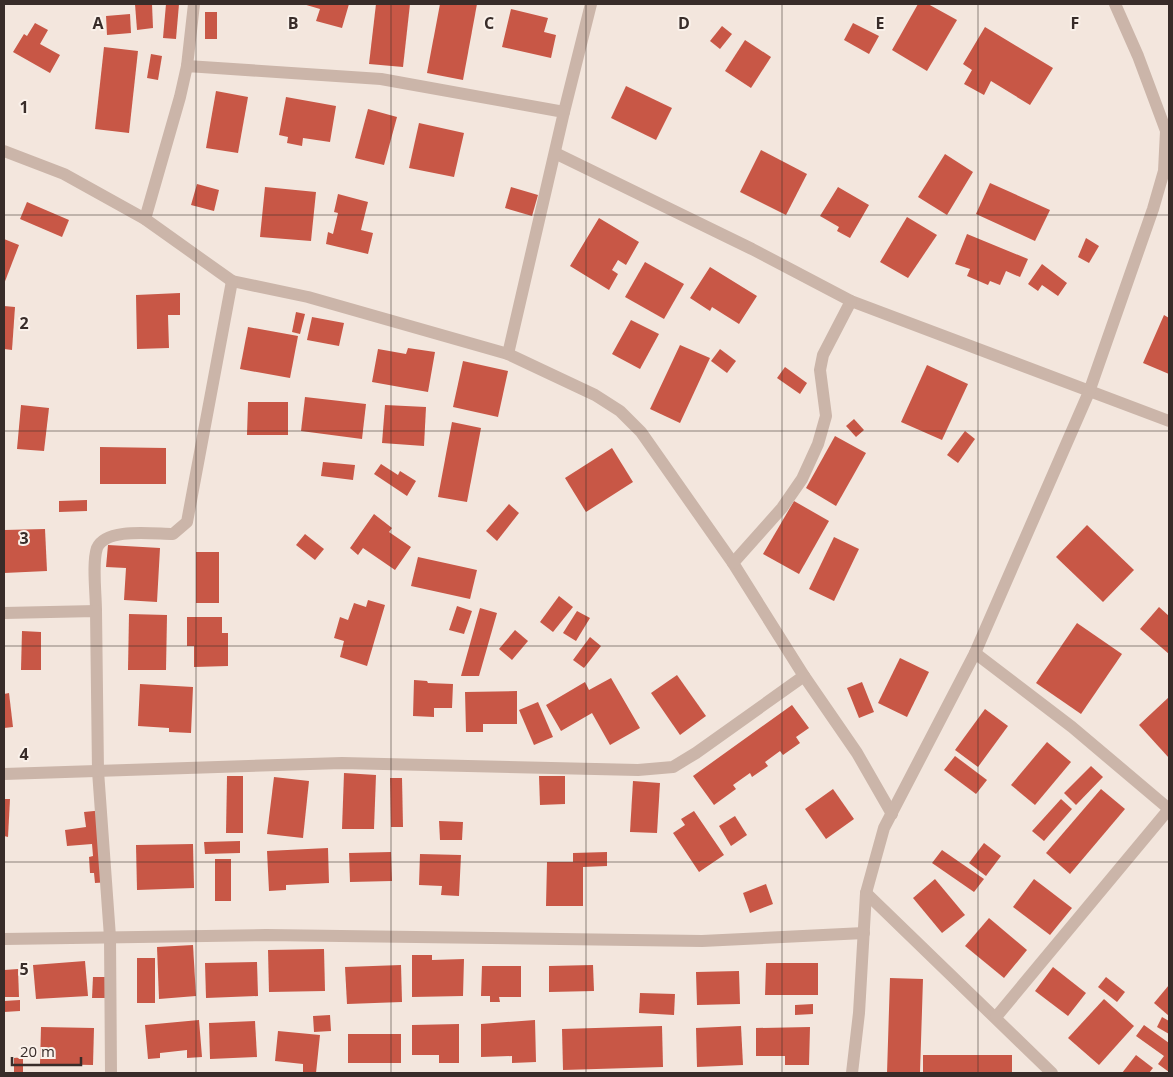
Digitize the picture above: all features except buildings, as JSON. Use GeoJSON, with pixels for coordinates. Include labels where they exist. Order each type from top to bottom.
{"type":"FeatureCollection","features":[{"type":"Feature","properties":{"kind":"street"},"geometry":{"type":"LineString","coordinates":[[145,219],[187,66],[194,4]]}},
{"type":"Feature","properties":{"kind":"street"},"geometry":{"type":"LineString","coordinates":[[508,354],[591,4]]}},
{"type":"Feature","properties":{"kind":"street"},"geometry":{"type":"LineString","coordinates":[[852,1073],[866,893],[884,828],[975,653],[1089,392],[1164,171],[1166,131],[1138,56],[1115,4]]}},
{"type":"Feature","properties":{"kind":"street"},"geometry":{"type":"LineString","coordinates":[[187,66],[381,79],[564,112]]}},
{"type":"Feature","properties":{"kind":"street"},"geometry":{"type":"LineString","coordinates":[[4,151],[64,174],[145,219],[232,282],[308,298],[508,354],[595,395],[631,420],[733,563],[804,676],[857,752],[892,814]]}},
{"type":"Feature","properties":{"kind":"street"},"geometry":{"type":"LineString","coordinates":[[555,153],[752,249],[851,301],[1169,421]]}},
{"type":"Feature","properties":{"kind":"street"},"geometry":{"type":"LineString","coordinates":[[111,1073],[110,937],[98,771],[96,554],[101,542],[108,536],[130,533],[173,534],[187,522],[232,282]]}},
{"type":"Feature","properties":{"kind":"street"},"geometry":{"type":"LineString","coordinates":[[733,563],[782,508],[806,470],[818,444],[826,416],[820,370],[822,355],[851,301]]}},
{"type":"Feature","properties":{"kind":"street"},"geometry":{"type":"LineString","coordinates":[[4,613],[96,611]]}},
{"type":"Feature","properties":{"kind":"street"},"geometry":{"type":"LineString","coordinates":[[975,653],[1072,727],[1169,809],[996,1017]]}},
{"type":"Feature","properties":{"kind":"street"},"geometry":{"type":"LineString","coordinates":[[4,774],[342,763],[638,770],[673,767],[696,753],[804,676]]}},
{"type":"Feature","properties":{"kind":"street"},"geometry":{"type":"LineString","coordinates":[[866,893],[1052,1073]]}},
{"type":"Feature","properties":{"kind":"street"},"geometry":{"type":"LineString","coordinates":[[4,940],[266,935],[702,941],[864,933]]}}]}
